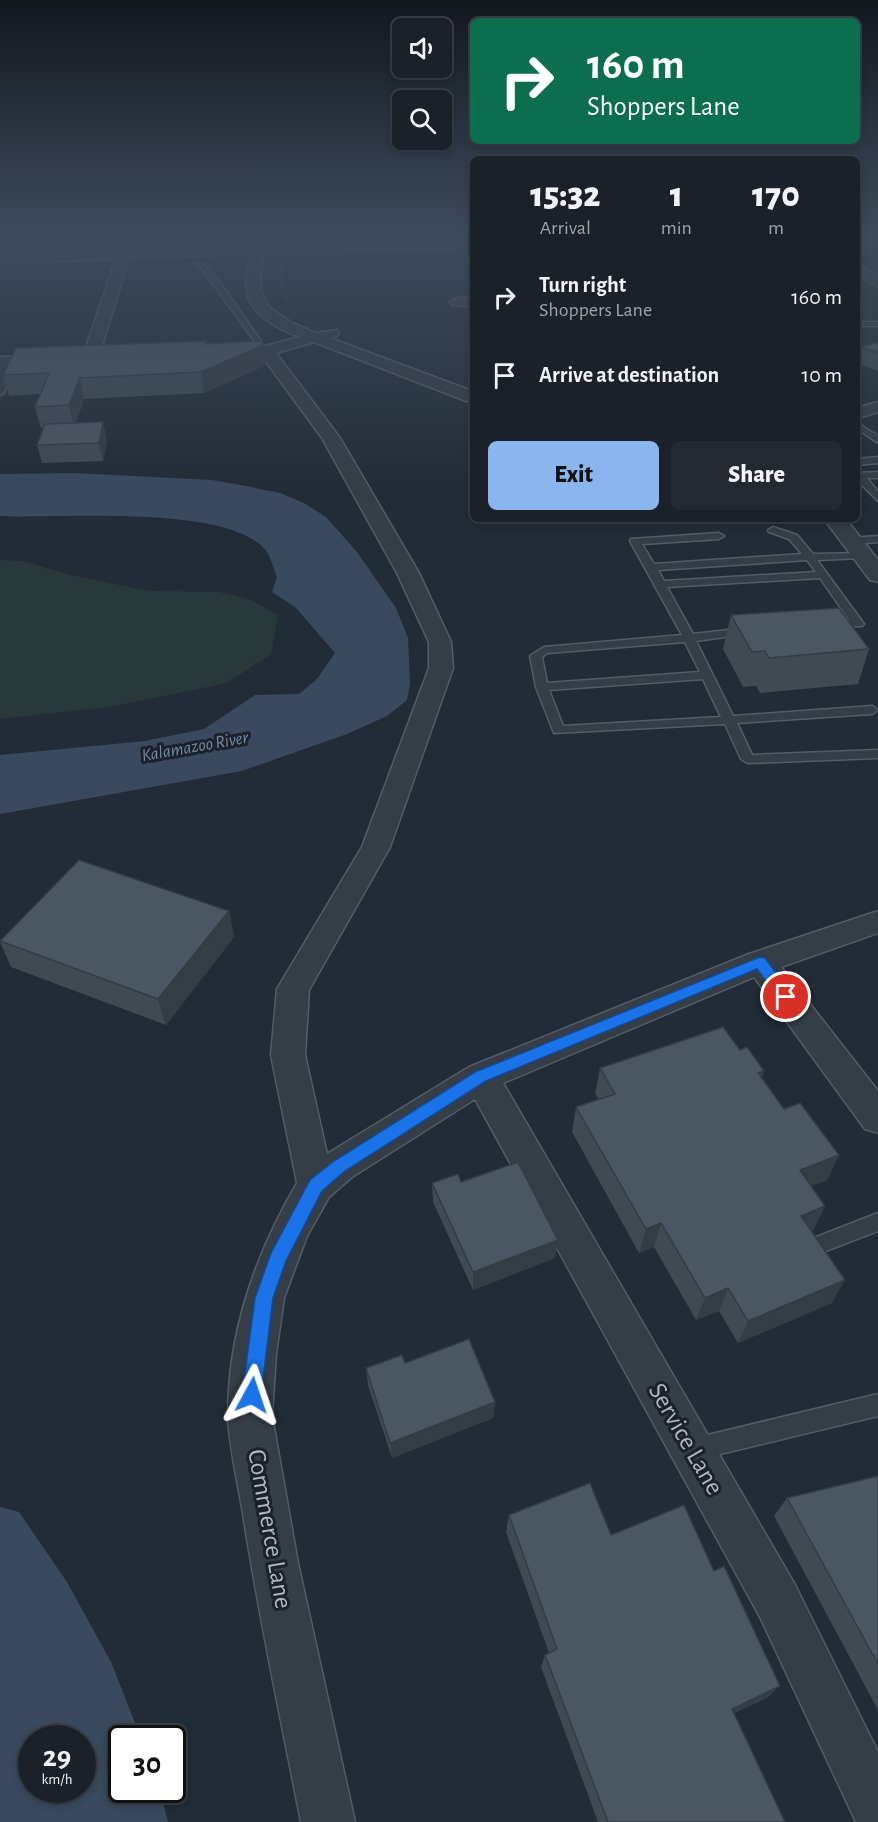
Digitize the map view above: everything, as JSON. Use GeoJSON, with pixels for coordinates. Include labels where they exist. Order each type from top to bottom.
{"type":"FeatureCollection","features":[{"type":"Feature","properties":{"kind":"street"},"geometry":{"type":"LineString","coordinates":[[2,362],[85,359],[98,322]]}},
{"type":"Feature","properties":{"kind":"street"},"geometry":{"type":"LineString","coordinates":[[280,322],[315,338],[470,396]]}},
{"type":"Feature","properties":{"kind":"street"},"geometry":{"type":"LineString","coordinates":[[303,322],[470,385]]}},
{"type":"Feature","properties":{"kind":"street"},"geometry":{"type":"LineString","coordinates":[[230,353],[266,351],[332,333]]}},
{"type":"Feature","properties":{"kind":"street"},"geometry":{"type":"LineString","coordinates":[[266,351],[306,402],[348,467],[408,573],[440,642],[441,668],[376,847],[294,989],[288,1055],[316,1185]]}},
{"type":"Feature","properties":{"kind":"street"},"geometry":{"type":"LineString","coordinates":[[838,522],[864,545],[878,575]]}},
{"type":"Feature","properties":{"kind":"street","name":"Commerce Lane"},"geometry":{"type":"LineString","coordinates":[[328,1822],[274,1563],[250,1416],[255,1354],[264,1298],[291,1229],[316,1185],[339,1166],[481,1077],[760,962],[878,922]]}},
{"type":"Feature","properties":{"kind":"street"},"geometry":{"type":"LineString","coordinates":[[760,962],[878,1118]]}},
{"type":"Feature","properties":{"kind":"street","name":"Service Lane"},"geometry":{"type":"LineString","coordinates":[[481,1077],[777,1600],[878,1809]]}},
{"type":"Feature","properties":{"kind":"lane"},"geometry":{"type":"LineString","coordinates":[[245,322],[266,351]]}},
{"type":"Feature","properties":{"kind":"lane"},"geometry":{"type":"LineString","coordinates":[[860,324],[878,324]]}},
{"type":"Feature","properties":{"kind":"lane"},"geometry":{"type":"LineString","coordinates":[[0,393],[4,381],[2,362]]}},
{"type":"Feature","properties":{"kind":"lane"},"geometry":{"type":"LineString","coordinates":[[860,427],[878,440]]}},
{"type":"Feature","properties":{"kind":"lane"},"geometry":{"type":"LineString","coordinates":[[860,462],[878,460]]}},
{"type":"Feature","properties":{"kind":"lane"},"geometry":{"type":"LineString","coordinates":[[860,476],[878,475]]}},
{"type":"Feature","properties":{"kind":"lane"},"geometry":{"type":"LineString","coordinates":[[860,478],[878,498]]}},
{"type":"Feature","properties":{"kind":"lane"},"geometry":{"type":"LineString","coordinates":[[773,530],[793,537],[858,624],[824,626]]}},
{"type":"Feature","properties":{"kind":"lane"},"geometry":{"type":"LineString","coordinates":[[719,536],[635,541],[689,638],[748,759],[878,754]]}},
{"type":"Feature","properties":{"kind":"lane"},"geometry":{"type":"LineString","coordinates":[[651,567],[810,557],[864,545]]}},
{"type":"Feature","properties":{"kind":"lane"},"geometry":{"type":"LineString","coordinates":[[660,584],[823,575]]}},
{"type":"Feature","properties":{"kind":"lane"},"geometry":{"type":"LineString","coordinates":[[758,630],[544,650],[536,656],[542,687],[558,730],[872,710]]}},
{"type":"Feature","properties":{"kind":"lane"},"geometry":{"type":"LineString","coordinates":[[542,687],[706,675]]}},
{"type":"Feature","properties":{"kind":"lane"},"geometry":{"type":"LineString","coordinates":[[813,1247],[878,1222]]}},
{"type":"Feature","properties":{"kind":"lane"},"geometry":{"type":"LineString","coordinates":[[692,1450],[878,1405]]}},
{"type":"Feature","properties":{"kind":"green space"},"geometry":{"type":"Polygon","coordinates":[[[0,560],[23,561],[71,575],[148,591],[219,592],[249,599],[278,615],[271,654],[227,683],[110,707],[0,719],[0,560]]]}},
{"type":"Feature","properties":{"kind":"water","name":"Kalamazoo River"},"geometry":{"type":"Polygon","coordinates":[[[74,473],[212,480],[280,493],[304,503],[326,517],[357,552],[396,608],[408,638],[410,684],[407,700],[387,716],[347,734],[242,771],[0,814],[0,755],[145,741],[204,729],[255,695],[299,694],[317,679],[335,653],[296,608],[272,592],[277,577],[270,558],[267,552],[248,537],[219,526],[182,520],[100,516],[0,516],[0,474],[74,473]]]}},
{"type":"Feature","properties":{"kind":"water"},"geometry":{"type":"Polygon","coordinates":[[[0,1507],[19,1512],[67,1582],[111,1662],[136,1725],[108,1725],[108,1803],[163,1803],[168,1822],[0,1822],[0,1507]]]}},
{"type":"Feature","properties":{"kind":"building"},"geometry":{"type":"Polygon","coordinates":[[[206,341],[205,344],[261,341],[264,345],[201,372],[80,378],[69,405],[35,407],[49,373],[3,375],[16,348],[206,341]]]}},
{"type":"Feature","properties":{"kind":"building"},"geometry":{"type":"Polygon","coordinates":[[[878,342],[878,353],[861,347],[878,342]]]}},
{"type":"Feature","properties":{"kind":"building"},"geometry":{"type":"Polygon","coordinates":[[[103,422],[99,443],[37,445],[45,424],[103,422]]]}},
{"type":"Feature","properties":{"kind":"building"},"geometry":{"type":"Polygon","coordinates":[[[839,608],[869,649],[769,658],[765,651],[752,652],[731,615],[839,608]]]}},
{"type":"Feature","properties":{"kind":"building"},"geometry":{"type":"Polygon","coordinates":[[[79,860],[229,911],[158,999],[0,941],[79,860]]]}},
{"type":"Feature","properties":{"kind":"building"},"geometry":{"type":"Polygon","coordinates":[[[723,1027],[740,1050],[747,1047],[764,1071],[758,1073],[784,1109],[800,1103],[839,1155],[800,1170],[825,1206],[801,1216],[845,1280],[748,1321],[728,1288],[705,1298],[661,1223],[646,1229],[576,1107],[615,1094],[600,1068],[723,1027]]]}},
{"type":"Feature","properties":{"kind":"building"},"geometry":{"type":"Polygon","coordinates":[[[518,1162],[558,1240],[473,1272],[432,1183],[458,1174],[461,1182],[518,1162]]]}},
{"type":"Feature","properties":{"kind":"building"},"geometry":{"type":"Polygon","coordinates":[[[469,1339],[495,1402],[390,1443],[366,1368],[402,1355],[405,1363],[469,1339]]]}},
{"type":"Feature","properties":{"kind":"building"},"geometry":{"type":"Polygon","coordinates":[[[878,1476],[878,1664],[787,1498],[878,1476]]]}},
{"type":"Feature","properties":{"kind":"building"},"geometry":{"type":"Polygon","coordinates":[[[590,1483],[611,1535],[684,1505],[714,1571],[724,1566],[780,1686],[732,1709],[785,1822],[608,1822],[545,1655],[557,1649],[509,1515],[590,1483]]]}},
{"type":"Feature","properties":{"kind":"route"},"geometry":{"type":"LineString","coordinates":[[252,1395],[255,1354],[264,1298],[278,1259],[291,1229],[316,1185],[339,1166],[481,1077],[760,962],[786,997]]}}]}
